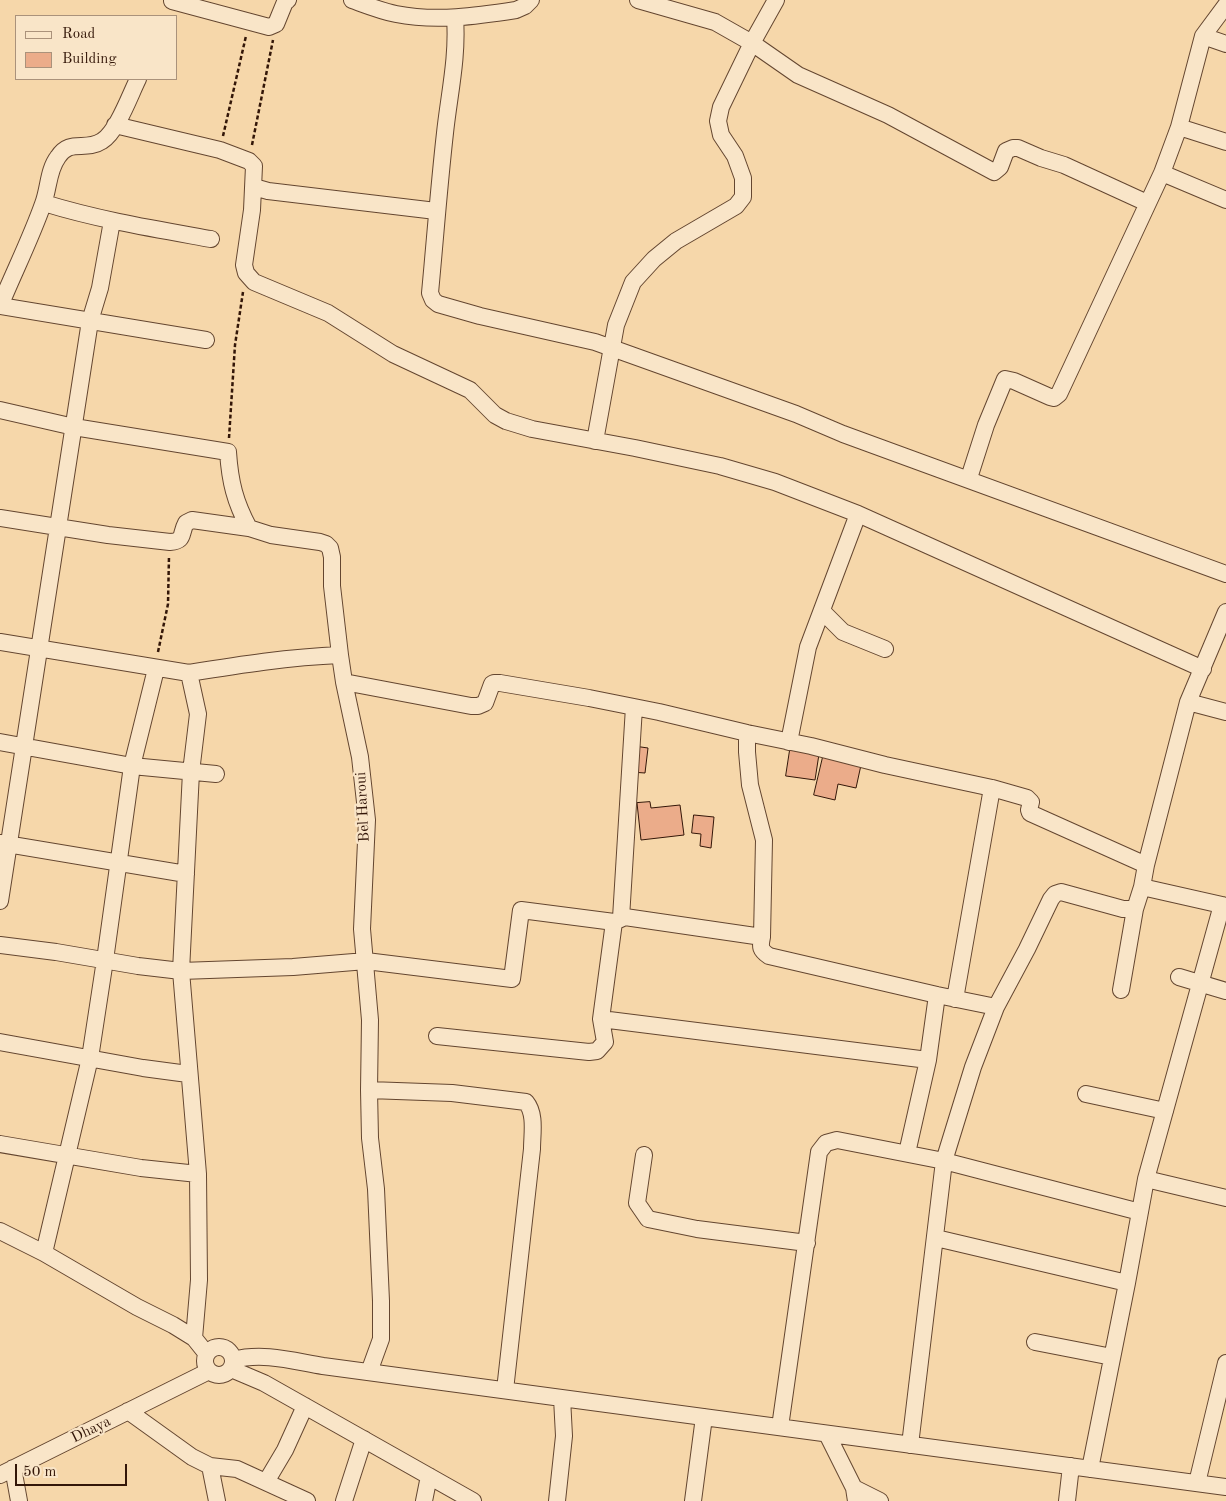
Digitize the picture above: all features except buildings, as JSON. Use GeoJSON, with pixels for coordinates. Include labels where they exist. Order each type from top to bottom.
{"type":"FeatureCollection","features":[{"type":"Feature","properties":{"kind":"street"},"geometry":{"type":"LineString","coordinates":[[171,6],[269,27],[276,24],[288,0]]}},
{"type":"Feature","properties":{"kind":"street"},"geometry":{"type":"LineString","coordinates":[[352,0],[395,14],[416,17],[455,18],[516,10],[526,6],[531,0]]}},
{"type":"Feature","properties":{"kind":"street"},"geometry":{"type":"LineString","coordinates":[[638,0],[715,22],[752,43],[798,75],[888,115],[994,172],[1000,167],[1006,151],[1018,148],[1148,203]]}},
{"type":"Feature","properties":{"kind":"street"},"geometry":{"type":"LineString","coordinates":[[595,441],[616,325],[633,282],[654,259],[676,240],[736,206],[743,197],[743,178],[735,156],[721,136],[718,121],[722,107],[752,43],[776,0]]}},
{"type":"Feature","properties":{"kind":"street"},"geometry":{"type":"LineString","coordinates":[[969,478],[986,425],[1004,379],[1014,381],[1050,397],[1054,398],[1059,394],[1162,173],[1179,127],[1203,36],[1226,5]]}},
{"type":"Feature","properties":{"kind":"street"},"geometry":{"type":"LineString","coordinates":[[455,18],[457,36],[436,211],[430,293],[433,300],[438,304],[480,316],[595,342],[796,414],[843,434],[969,478],[1226,574]]}},
{"type":"Feature","properties":{"kind":"street"},"geometry":{"type":"LineString","coordinates":[[1203,36],[1226,44]]}},
{"type":"Feature","properties":{"kind":"street"},"geometry":{"type":"LineString","coordinates":[[138,80],[111,133],[102,141],[91,146],[74,145],[64,149],[52,164],[44,203],[0,306],[206,340]]}},
{"type":"Feature","properties":{"kind":"street"},"geometry":{"type":"LineString","coordinates":[[115,125],[220,150],[249,161],[254,166],[254,187],[244,265],[246,273],[254,282],[328,313],[393,354],[470,390],[495,415],[506,421],[532,430],[720,466],[775,482],[858,514],[1203,669]]}},
{"type":"Feature","properties":{"kind":"street"},"geometry":{"type":"LineString","coordinates":[[1179,127],[1226,142]]}},
{"type":"Feature","properties":{"kind":"street"},"geometry":{"type":"LineString","coordinates":[[1162,173],[1226,200]]}},
{"type":"Feature","properties":{"kind":"street"},"geometry":{"type":"LineString","coordinates":[[254,187],[268,191],[436,211]]}},
{"type":"Feature","properties":{"kind":"street"},"geometry":{"type":"LineString","coordinates":[[44,203],[112,221],[211,239]]}},
{"type":"Feature","properties":{"kind":"street"},"geometry":{"type":"LineString","coordinates":[[0,900],[4,843],[24,746],[90,321],[100,288],[112,221]]}},
{"type":"Feature","properties":{"kind":"street"},"geometry":{"type":"LineString","coordinates":[[0,410],[74,427],[228,452],[233,491],[249,528]]}},
{"type":"Feature","properties":{"kind":"street"},"geometry":{"type":"LineString","coordinates":[[788,742],[808,647],[858,514]]}},
{"type":"Feature","properties":{"kind":"street"},"geometry":{"type":"LineString","coordinates":[[0,518],[58,528],[170,542],[177,542],[181,538],[182,529],[186,523],[192,520],[249,528]]}},
{"type":"Feature","properties":{"kind":"street","name":"Bel Haroui"},"geometry":{"type":"LineString","coordinates":[[249,528],[326,544],[330,548],[332,557],[332,586],[340,655],[360,757],[366,820],[362,928],[370,1020],[370,1138],[376,1190],[381,1301],[381,1339],[369,1372]]}},
{"type":"Feature","properties":{"kind":"street"},"geometry":{"type":"LineString","coordinates":[[822,611],[842,632],[885,649]]}},
{"type":"Feature","properties":{"kind":"street"},"geometry":{"type":"LineString","coordinates":[[1121,990],[1135,909],[1188,702],[1226,612]]}},
{"type":"Feature","properties":{"kind":"street"},"geometry":{"type":"LineString","coordinates":[[0,642],[189,673],[268,661],[340,655]]}},
{"type":"Feature","properties":{"kind":"street"},"geometry":{"type":"LineString","coordinates":[[44,1254],[90,1058],[132,766],[156,668]]}},
{"type":"Feature","properties":{"kind":"street"},"geometry":{"type":"LineString","coordinates":[[189,673],[198,714],[191,772],[180,971],[198,1174],[200,1280],[194,1338]]}},
{"type":"Feature","properties":{"kind":"street"},"geometry":{"type":"LineString","coordinates":[[344,682],[471,706],[485,703],[494,682],[634,707],[747,734],[811,746],[885,765],[992,788],[1030,800],[1030,813],[1146,865]]}},
{"type":"Feature","properties":{"kind":"street"},"geometry":{"type":"LineString","coordinates":[[1188,702],[1226,712]]}},
{"type":"Feature","properties":{"kind":"street"},"geometry":{"type":"LineString","coordinates":[[436,1036],[589,1052],[597,1051],[605,1042],[601,1018],[618,920],[634,707]]}},
{"type":"Feature","properties":{"kind":"street"},"geometry":{"type":"LineString","coordinates":[[747,734],[750,785],[764,840],[762,937],[760,947],[762,951],[769,956],[996,1007]]}},
{"type":"Feature","properties":{"kind":"street"},"geometry":{"type":"LineString","coordinates":[[0,742],[132,766],[216,774]]}},
{"type":"Feature","properties":{"kind":"street"},"geometry":{"type":"LineString","coordinates":[[955,999],[992,788]]}},
{"type":"Feature","properties":{"kind":"street"},"geometry":{"type":"LineString","coordinates":[[4,843],[186,874]]}},
{"type":"Feature","properties":{"kind":"street"},"geometry":{"type":"LineString","coordinates":[[1090,1469],[1146,1179],[1200,983],[1224,905],[1142,887]]}},
{"type":"Feature","properties":{"kind":"street"},"geometry":{"type":"LineString","coordinates":[[910,1445],[944,1161],[973,1067],[996,1007],[1055,894],[1061,892],[1124,909],[1135,909]]}},
{"type":"Feature","properties":{"kind":"street"},"geometry":{"type":"LineString","coordinates":[[0,945],[180,971],[293,966],[366,960],[512,979],[521,910],[618,920],[625,917],[762,937]]}},
{"type":"Feature","properties":{"kind":"street"},"geometry":{"type":"LineString","coordinates":[[1179,977],[1226,991]]}},
{"type":"Feature","properties":{"kind":"street"},"geometry":{"type":"LineString","coordinates":[[907,1154],[928,1060],[937,995]]}},
{"type":"Feature","properties":{"kind":"street"},"geometry":{"type":"LineString","coordinates":[[601,1018],[928,1060]]}},
{"type":"Feature","properties":{"kind":"street"},"geometry":{"type":"LineString","coordinates":[[0,1042],[188,1074]]}},
{"type":"Feature","properties":{"kind":"street"},"geometry":{"type":"LineString","coordinates":[[369,1090],[452,1093],[526,1102],[531,1107],[532,1149],[505,1390]]}},
{"type":"Feature","properties":{"kind":"street"},"geometry":{"type":"LineString","coordinates":[[1086,1094],[1165,1111]]}},
{"type":"Feature","properties":{"kind":"street"},"geometry":{"type":"LineString","coordinates":[[780,1427],[820,1152],[826,1143],[837,1140],[944,1161],[1140,1212]]}},
{"type":"Feature","properties":{"kind":"street"},"geometry":{"type":"LineString","coordinates":[[0,1144],[141,1168],[198,1174]]}},
{"type":"Feature","properties":{"kind":"street"},"geometry":{"type":"LineString","coordinates":[[644,1155],[637,1203],[648,1219],[696,1229],[807,1243]]}},
{"type":"Feature","properties":{"kind":"street"},"geometry":{"type":"LineString","coordinates":[[1146,1179],[1226,1198]]}},
{"type":"Feature","properties":{"kind":"street"},"geometry":{"type":"LineString","coordinates":[[0,1232],[44,1254],[194,1338],[206,1353]]}},
{"type":"Feature","properties":{"kind":"street"},"geometry":{"type":"LineString","coordinates":[[936,1238],[1127,1283]]}},
{"type":"Feature","properties":{"kind":"street"},"geometry":{"type":"LineString","coordinates":[[1034,1342],[1112,1357]]}},
{"type":"Feature","properties":{"kind":"street"},"geometry":{"type":"LineString","coordinates":[[232,1365],[230,1352],[222,1347],[213,1348],[206,1353],[204,1364],[207,1372],[219,1376],[224,1375],[232,1365],[258,1356],[1071,1466],[1210,1489],[1226,1363]]}},
{"type":"Feature","properties":{"kind":"street"},"geometry":{"type":"LineString","coordinates":[[232,1365],[473,1501]]}},
{"type":"Feature","properties":{"kind":"street","name":"Dhaya"},"geometry":{"type":"LineString","coordinates":[[6,1472],[207,1372]]}},
{"type":"Feature","properties":{"kind":"street"},"geometry":{"type":"LineString","coordinates":[[557,1501],[564,1436],[562,1398]]}},
{"type":"Feature","properties":{"kind":"street"},"geometry":{"type":"LineString","coordinates":[[266,1482],[305,1406]]}},
{"type":"Feature","properties":{"kind":"street","name":"Dhaya"},"geometry":{"type":"LineString","coordinates":[[128,1411],[192,1457],[210,1466]]}},
{"type":"Feature","properties":{"kind":"street"},"geometry":{"type":"LineString","coordinates":[[693,1501],[704,1417]]}},
{"type":"Feature","properties":{"kind":"street"},"geometry":{"type":"LineString","coordinates":[[827,1434],[855,1494],[880,1501]]}},
{"type":"Feature","properties":{"kind":"street"},"geometry":{"type":"LineString","coordinates":[[344,1501],[354,1464],[364,1438]]}},
{"type":"Feature","properties":{"kind":"street"},"geometry":{"type":"LineString","coordinates":[[217,1501],[210,1466],[237,1468],[307,1501]]}},
{"type":"Feature","properties":{"kind":"street"},"geometry":{"type":"LineString","coordinates":[[1067,1501],[1071,1466]]}},
{"type":"Feature","properties":{"kind":"street"},"geometry":{"type":"LineString","coordinates":[[6,1472],[19,1501]]}},
{"type":"Feature","properties":{"kind":"street"},"geometry":{"type":"LineString","coordinates":[[424,1501],[429,1476]]}},
{"type":"Feature","properties":{"kind":"path"},"geometry":{"type":"LineString","coordinates":[[220,150],[249,23]]}},
{"type":"Feature","properties":{"kind":"path"},"geometry":{"type":"LineString","coordinates":[[249,161],[276,24]]}},
{"type":"Feature","properties":{"kind":"path"},"geometry":{"type":"LineString","coordinates":[[228,452],[235,344],[246,273]]}},
{"type":"Feature","properties":{"kind":"path"},"geometry":{"type":"LineString","coordinates":[[156,668],[168,604],[170,542]]}}]}
